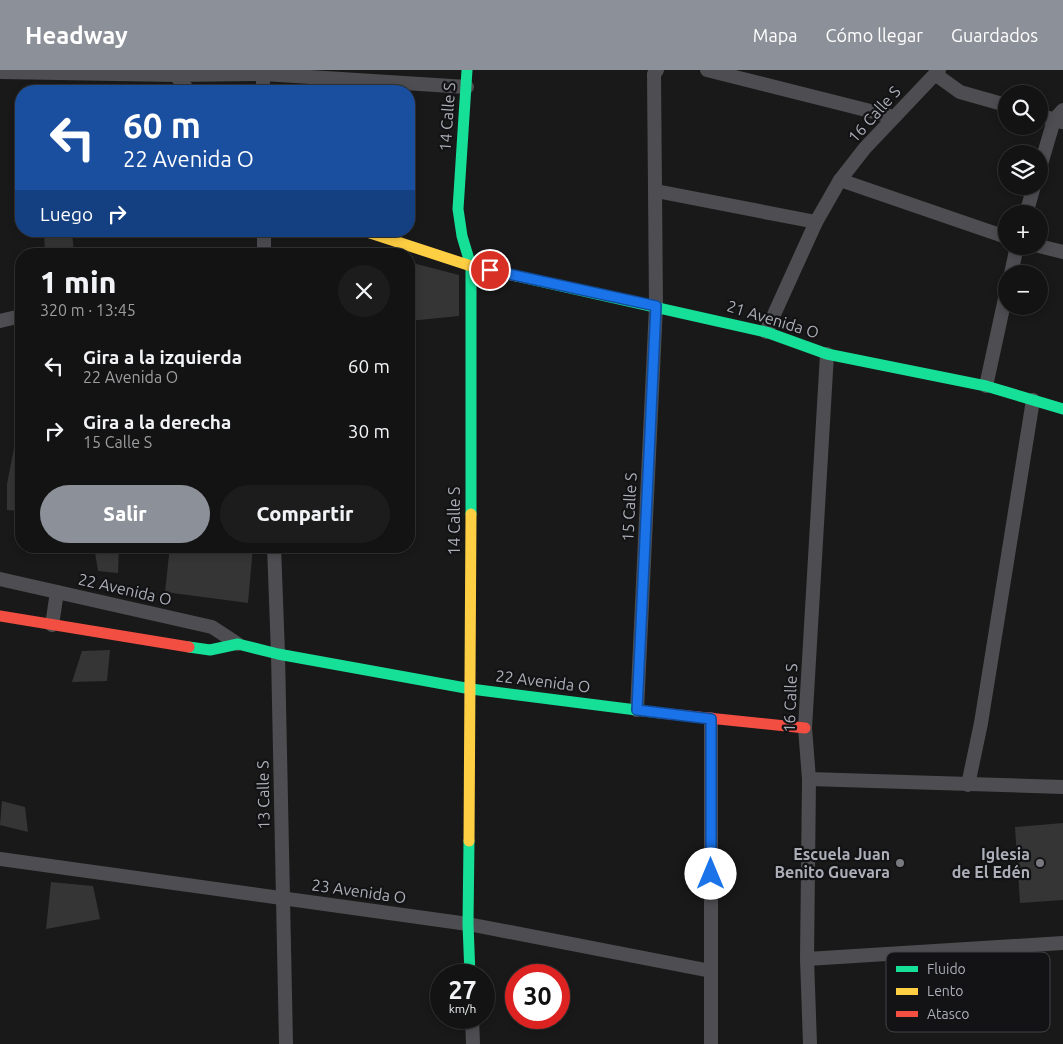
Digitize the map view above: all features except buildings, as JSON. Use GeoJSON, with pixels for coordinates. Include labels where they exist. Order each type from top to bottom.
{"type":"FeatureCollection","features":[{"type":"Feature","properties":{"kind":"street","name":"14 Calle S"},"geometry":{"type":"LineString","coordinates":[[467,70],[458,209],[462,236],[471,266],[471,689],[468,924],[470,964]]}},
{"type":"Feature","properties":{"kind":"street","name":"15 Calle S"},"geometry":{"type":"LineString","coordinates":[[637,710],[656,306],[654,74],[657,70]]}},
{"type":"Feature","properties":{"kind":"street"},"geometry":{"type":"LineString","coordinates":[[707,70],[894,117]]}},
{"type":"Feature","properties":{"kind":"street"},"geometry":{"type":"LineString","coordinates":[[0,72],[263,72],[467,87]]}},
{"type":"Feature","properties":{"kind":"street"},"geometry":{"type":"LineString","coordinates":[[173,72],[185,85]]}},
{"type":"Feature","properties":{"kind":"street"},"geometry":{"type":"LineString","coordinates":[[263,72],[263,85]]}},
{"type":"Feature","properties":{"kind":"street"},"geometry":{"type":"LineString","coordinates":[[937,72],[960,92],[998,104]]}},
{"type":"Feature","properties":{"kind":"street","name":"16 Calle S"},"geometry":{"type":"LineString","coordinates":[[766,332],[816,222],[840,180],[865,148],[937,72]]}},
{"type":"Feature","properties":{"kind":"street"},"geometry":{"type":"LineString","coordinates":[[1048,148],[1060,117]]}},
{"type":"Feature","properties":{"kind":"street"},"geometry":{"type":"LineString","coordinates":[[840,180],[998,234]]}},
{"type":"Feature","properties":{"kind":"street"},"geometry":{"type":"LineString","coordinates":[[656,191],[816,222]]}},
{"type":"Feature","properties":{"kind":"street","name":"21 Avenida O"},"geometry":{"type":"LineString","coordinates":[[382,237],[471,266],[766,332],[827,354],[986,386],[1063,409]]}},
{"type":"Feature","properties":{"kind":"street"},"geometry":{"type":"LineString","coordinates":[[1048,248],[1063,252]]}},
{"type":"Feature","properties":{"kind":"street"},"geometry":{"type":"LineString","coordinates":[[986,386],[1001,315]]}},
{"type":"Feature","properties":{"kind":"street"},"geometry":{"type":"LineString","coordinates":[[0,321],[15,317]]}},
{"type":"Feature","properties":{"kind":"street","name":"16 Calle S"},"geometry":{"type":"LineString","coordinates":[[810,1044],[807,959],[809,779],[806,728],[827,354]]}},
{"type":"Feature","properties":{"kind":"street"},"geometry":{"type":"LineString","coordinates":[[968,785],[981,723],[1033,400]]}},
{"type":"Feature","properties":{"kind":"street","name":"13 Calle S"},"geometry":{"type":"LineString","coordinates":[[274,553],[286,1044]]}},
{"type":"Feature","properties":{"kind":"street","name":"22 Avenida O"},"geometry":{"type":"LineString","coordinates":[[0,579],[212,626],[238,644],[278,654],[471,689],[711,719],[806,728]]}},
{"type":"Feature","properties":{"kind":"street"},"geometry":{"type":"LineString","coordinates":[[52,625],[57,592]]}},
{"type":"Feature","properties":{"kind":"street"},"geometry":{"type":"LineString","coordinates":[[0,616],[210,650],[238,644]]}},
{"type":"Feature","properties":{"kind":"street"},"geometry":{"type":"LineString","coordinates":[[711,719],[711,1044]]}},
{"type":"Feature","properties":{"kind":"street"},"geometry":{"type":"LineString","coordinates":[[809,779],[1063,787]]}},
{"type":"Feature","properties":{"kind":"street","name":"23 Avenida O"},"geometry":{"type":"LineString","coordinates":[[0,860],[468,924],[711,971]]}},
{"type":"Feature","properties":{"kind":"street"},"geometry":{"type":"LineString","coordinates":[[926,952],[1063,944]]}},
{"type":"Feature","properties":{"kind":"street"},"geometry":{"type":"LineString","coordinates":[[807,959],[886,954]]}},
{"type":"Feature","properties":{"kind":"street"},"geometry":{"type":"LineString","coordinates":[[472,1029],[473,1044]]}},
{"type":"Feature","properties":{"kind":"traffic: fast"},"geometry":{"type":"LineString","coordinates":[[467,70],[458,209],[462,236],[471,266],[471,514]]}},
{"type":"Feature","properties":{"kind":"traffic: fast"},"geometry":{"type":"LineString","coordinates":[[516,276],[766,332],[827,354],[986,386],[1063,409]]}},
{"type":"Feature","properties":{"kind":"traffic: fast"},"geometry":{"type":"LineString","coordinates":[[189,647],[210,650],[238,644],[278,654],[471,689],[660,713]]}},
{"type":"Feature","properties":{"kind":"traffic: fast"},"geometry":{"type":"LineString","coordinates":[[469,841],[470,964]]}},
{"type":"Feature","properties":{"kind":"traffic: slow"},"geometry":{"type":"LineString","coordinates":[[382,237],[471,266],[516,276]]}},
{"type":"Feature","properties":{"kind":"traffic: slow"},"geometry":{"type":"LineString","coordinates":[[469,841],[471,514]]}},
{"type":"Feature","properties":{"kind":"traffic: jam"},"geometry":{"type":"LineString","coordinates":[[0,616],[189,647]]}},
{"type":"Feature","properties":{"kind":"traffic: jam"},"geometry":{"type":"LineString","coordinates":[[660,713],[805,728]]}},
{"type":"Feature","properties":{"kind":"place","name":"Escuela Juan Benito Guevara"},"geometry":{"type":"Point","coordinates":[900,863]}},
{"type":"Feature","properties":{"kind":"place","name":"Iglesia de El Edén"},"geometry":{"type":"Point","coordinates":[1040,863]}},
{"type":"Feature","properties":{"kind":"route"},"geometry":{"type":"LineString","coordinates":[[490,270],[656,306],[637,710],[711,719],[711,874]]}}]}
